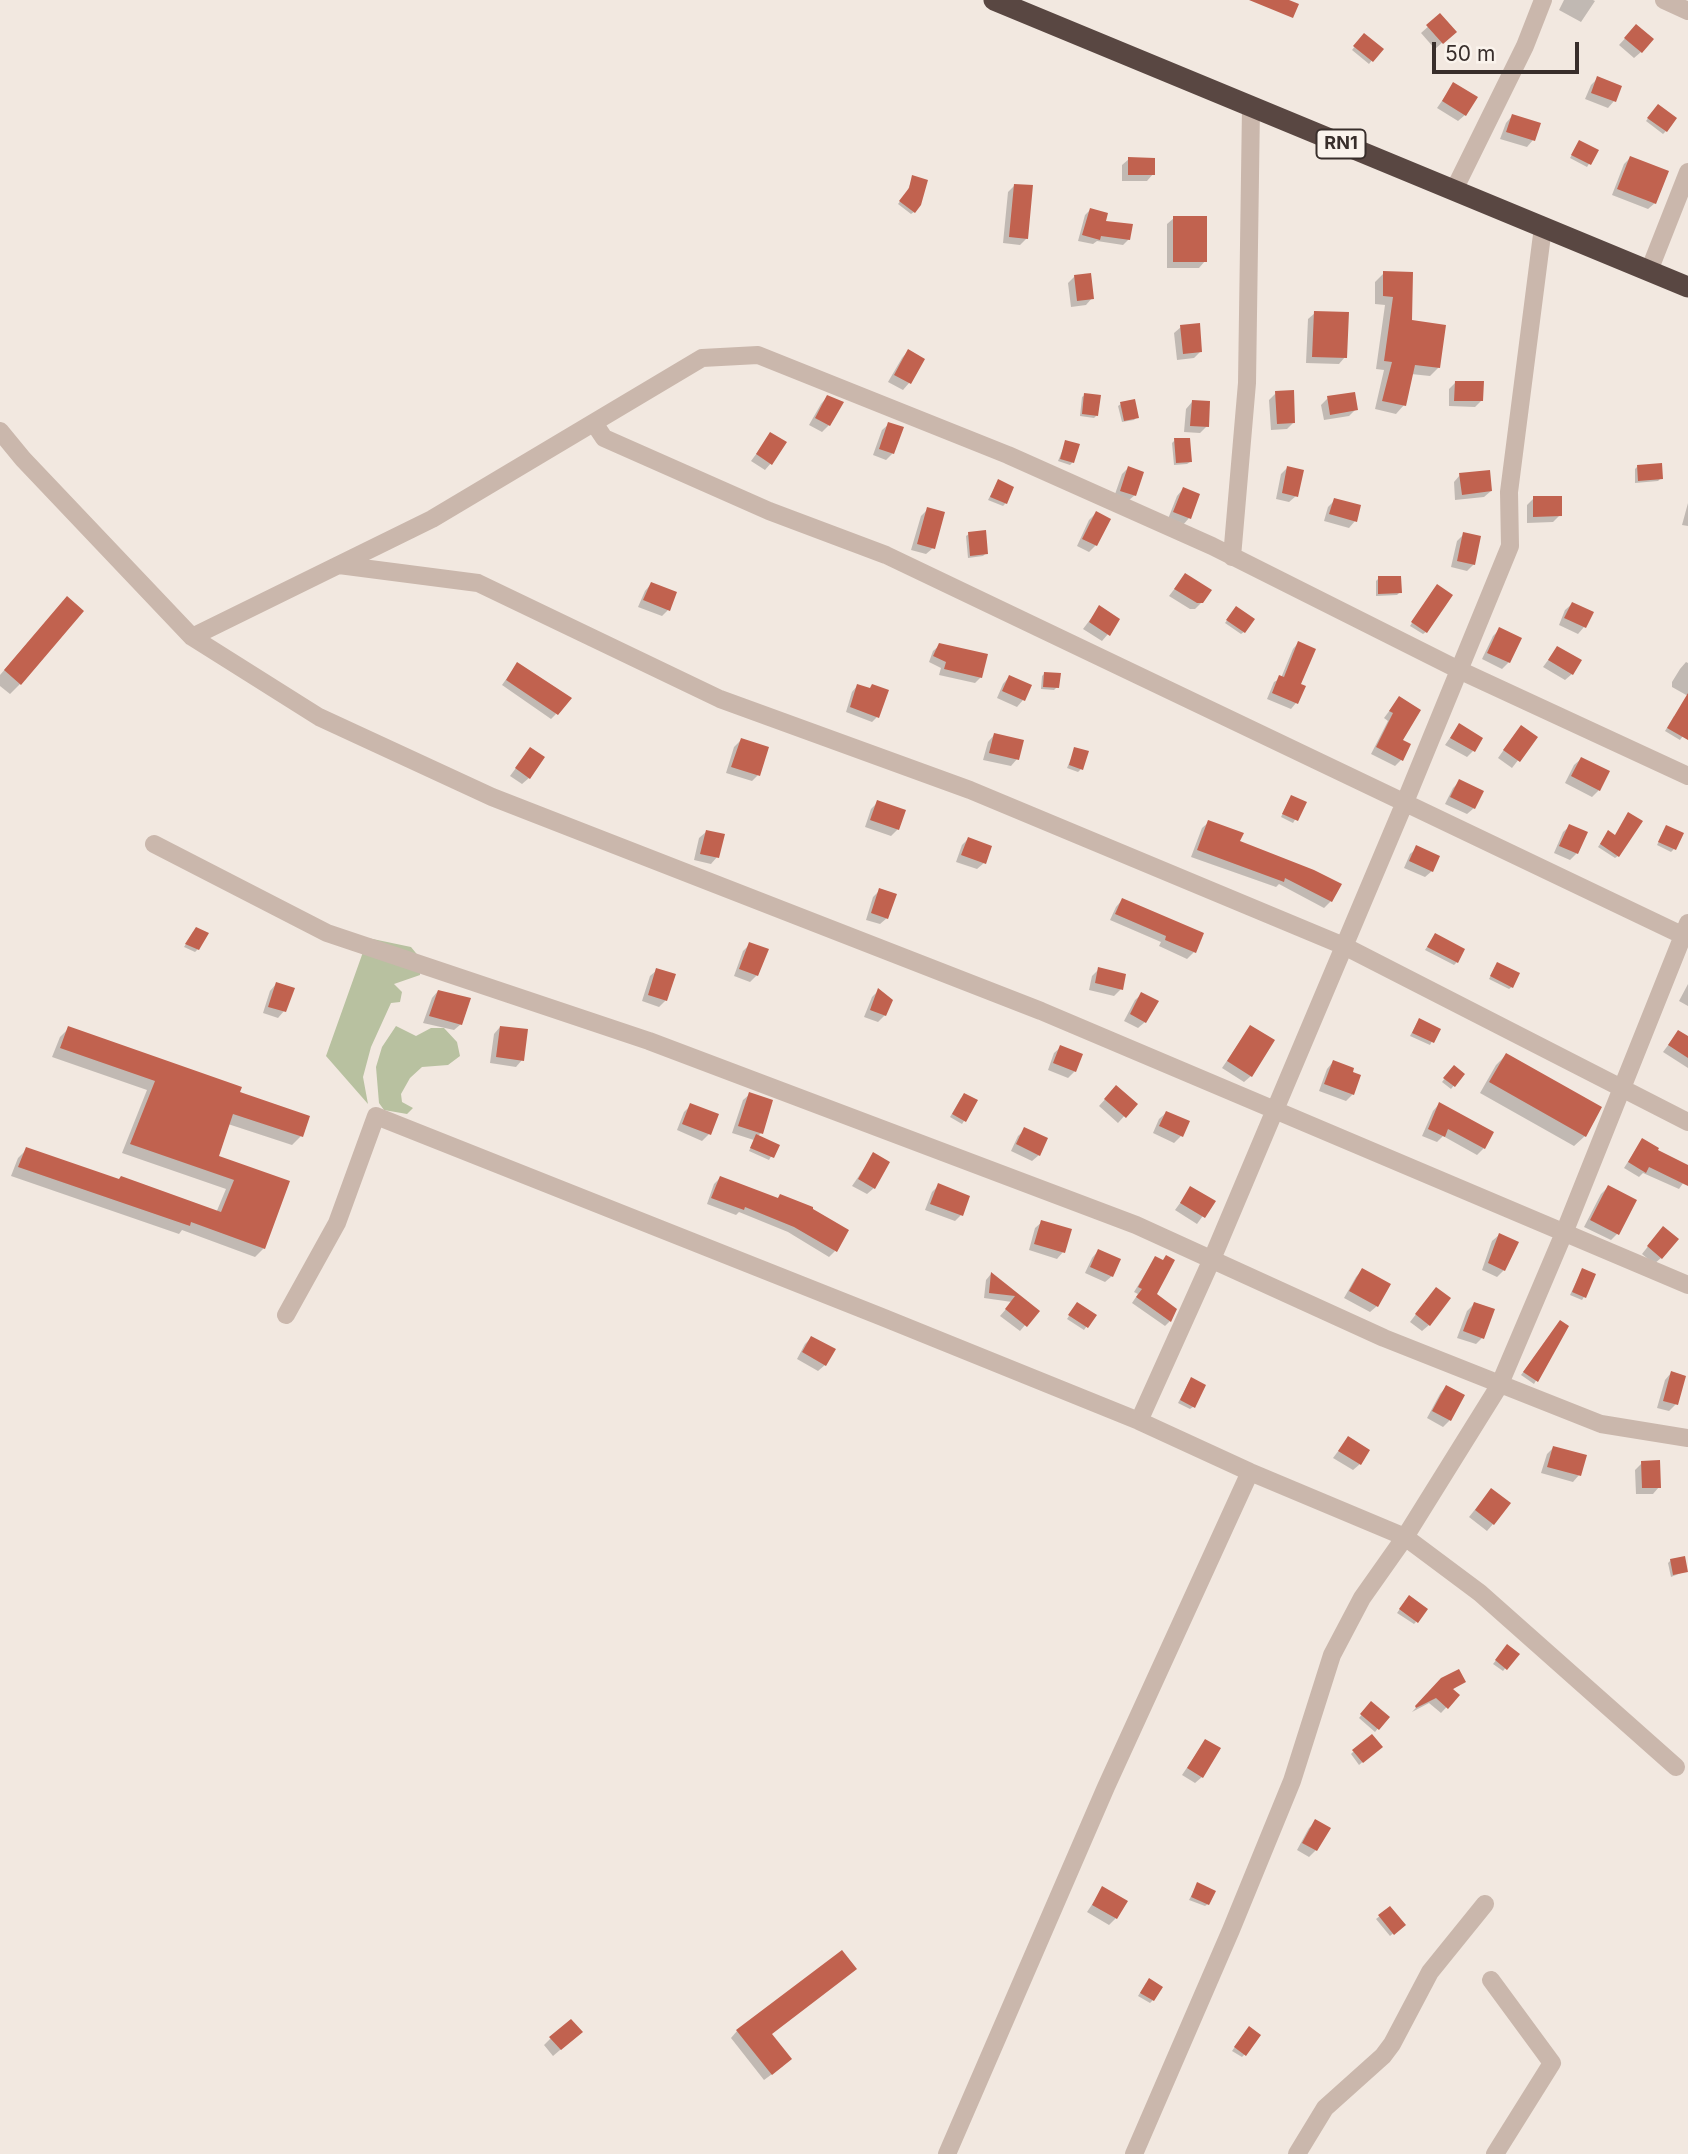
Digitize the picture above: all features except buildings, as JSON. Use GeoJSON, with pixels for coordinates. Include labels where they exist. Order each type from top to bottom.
{"type":"FeatureCollection","features":[{"type":"Feature","properties":{"kind":"highway","name":"RN1"},"geometry":{"type":"LineString","coordinates":[[994,0],[1688,287]]}},
{"type":"Feature","properties":{"kind":"street"},"geometry":{"type":"LineString","coordinates":[[1454,190],[1525,46],[1543,0]]}},
{"type":"Feature","properties":{"kind":"street"},"geometry":{"type":"LineString","coordinates":[[1664,0],[1688,11]]}},
{"type":"Feature","properties":{"kind":"street"},"geometry":{"type":"LineString","coordinates":[[1232,557],[1247,383],[1251,107]]}},
{"type":"Feature","properties":{"kind":"street"},"geometry":{"type":"LineString","coordinates":[[1650,271],[1688,172]]}},
{"type":"Feature","properties":{"kind":"street"},"geometry":{"type":"LineString","coordinates":[[1139,1421],[1212,1259],[1510,547],[1509,492],[1543,227]]}},
{"type":"Feature","properties":{"kind":"street"},"geometry":{"type":"LineString","coordinates":[[192,637],[432,519],[702,358],[758,355],[1008,455],[1232,557],[1459,670],[1688,776]]}},
{"type":"Feature","properties":{"kind":"street"},"geometry":{"type":"LineString","coordinates":[[594,423],[604,438],[769,511],[886,555],[1405,802],[1686,932],[1499,1386],[1405,1537],[1362,1598],[1332,1655],[1292,1781],[1135,2154]]}},
{"type":"Feature","properties":{"kind":"street"},"geometry":{"type":"LineString","coordinates":[[0,431],[23,459],[192,637],[319,717],[492,797],[1041,1011],[1688,1285]]}},
{"type":"Feature","properties":{"kind":"street"},"geometry":{"type":"LineString","coordinates":[[339,565],[478,583],[720,699],[970,790],[1344,946],[1688,1122]]}},
{"type":"Feature","properties":{"kind":"street"},"geometry":{"type":"LineString","coordinates":[[154,844],[327,933],[649,1041],[1136,1225],[1384,1338],[1499,1386],[1601,1424],[1688,1438]]}},
{"type":"Feature","properties":{"kind":"street"},"geometry":{"type":"LineString","coordinates":[[286,1315],[337,1223],[376,1116],[1139,1421],[1250,1472],[1405,1537],[1480,1593],[1676,1768]]}},
{"type":"Feature","properties":{"kind":"street"},"geometry":{"type":"LineString","coordinates":[[947,2154],[1106,1787],[1250,1472]]}},
{"type":"Feature","properties":{"kind":"street"},"geometry":{"type":"LineString","coordinates":[[1297,2154],[1325,2108],[1383,2056],[1430,1972],[1485,1904]]}},
{"type":"Feature","properties":{"kind":"street"},"geometry":{"type":"LineString","coordinates":[[1491,1980],[1552,2063],[1495,2154]]}},
{"type":"Feature","properties":{"kind":"green space"},"geometry":{"type":"Polygon","coordinates":[[[368,938],[411,947],[420,958],[420,975],[394,984],[402,992],[400,1002],[391,1003],[371,1047],[363,1077],[368,1104],[326,1056],[368,938]]]}},
{"type":"Feature","properties":{"kind":"green space"},"geometry":{"type":"Polygon","coordinates":[[[396,1026],[416,1036],[431,1028],[444,1028],[457,1042],[460,1056],[448,1065],[422,1067],[410,1078],[401,1094],[402,1102],[413,1108],[407,1114],[384,1110],[379,1103],[376,1067],[382,1047],[396,1026]]]}}]}
